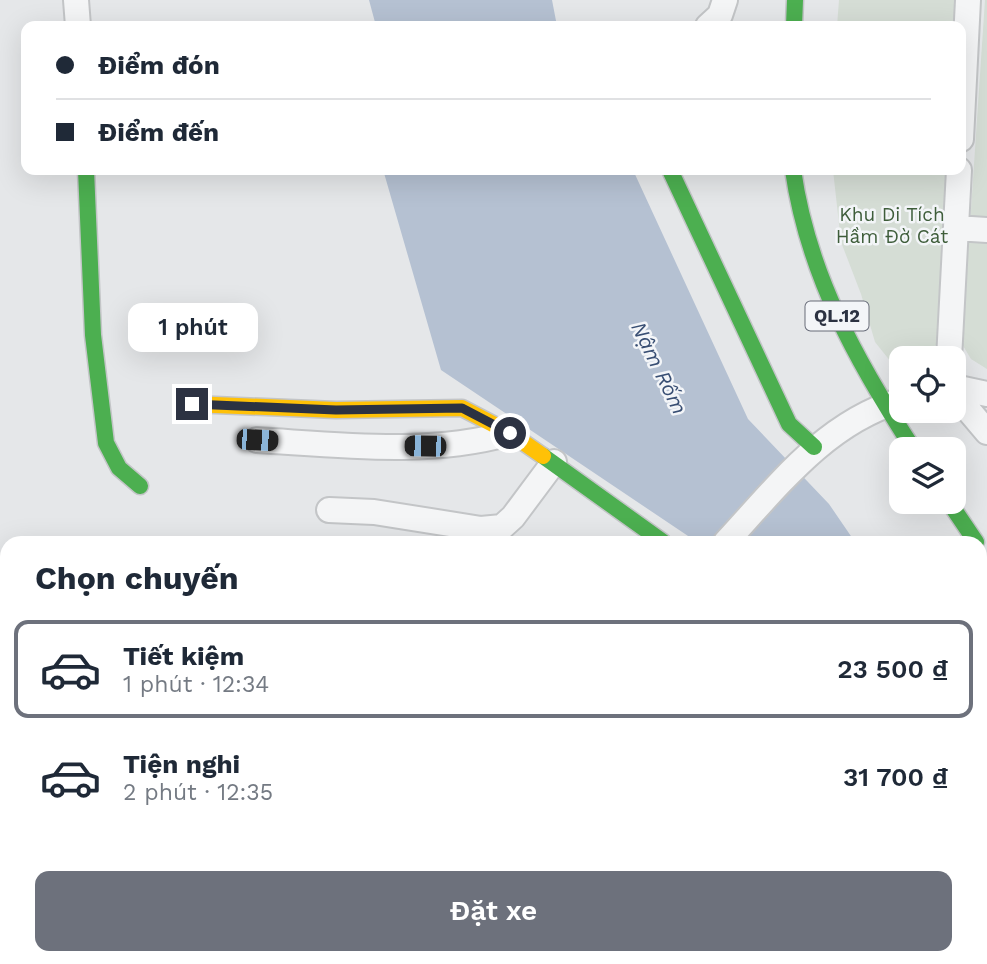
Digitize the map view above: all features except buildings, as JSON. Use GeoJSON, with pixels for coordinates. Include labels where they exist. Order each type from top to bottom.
{"type":"FeatureCollection","features":[{"type":"Feature","properties":{"kind":"main road"},"geometry":{"type":"LineString","coordinates":[[794,21],[795,0]]}},
{"type":"Feature","properties":{"kind":"main road"},"geometry":{"type":"LineString","coordinates":[[86,175],[93,335],[106,443],[118,468],[140,486]]}},
{"type":"Feature","properties":{"kind":"main road"},"geometry":{"type":"LineString","coordinates":[[672,175],[789,424],[810,452]]}},
{"type":"Feature","properties":{"kind":"main road","name":"QL.12"},"geometry":{"type":"LineString","coordinates":[[794,175],[796,199],[832,306],[889,397]]}},
{"type":"Feature","properties":{"kind":"main road"},"geometry":{"type":"LineString","coordinates":[[192,404],[336,410],[462,408],[510,433],[655,536]]}},
{"type":"Feature","properties":{"kind":"main road"},"geometry":{"type":"LineString","coordinates":[[957,514],[971,536]]}},
{"type":"Feature","properties":{"kind":"street"},"geometry":{"type":"LineString","coordinates":[[76,0],[78,21]]}},
{"type":"Feature","properties":{"kind":"street"},"geometry":{"type":"LineString","coordinates":[[713,21],[720,15],[725,0]]}},
{"type":"Feature","properties":{"kind":"street"},"geometry":{"type":"LineString","coordinates":[[966,40],[968,0]]}},
{"type":"Feature","properties":{"kind":"street"},"geometry":{"type":"LineString","coordinates":[[950,346],[959,175]]}},
{"type":"Feature","properties":{"kind":"street"},"geometry":{"type":"LineString","coordinates":[[956,228],[987,230]]}},
{"type":"Feature","properties":{"kind":"street"},"geometry":{"type":"LineString","coordinates":[[966,390],[987,394]]}},
{"type":"Feature","properties":{"kind":"street"},"geometry":{"type":"LineString","coordinates":[[732,536],[810,452],[889,405]]}},
{"type":"Feature","properties":{"kind":"street"},"geometry":{"type":"LineString","coordinates":[[966,407],[987,432]]}},
{"type":"Feature","properties":{"kind":"street"},"geometry":{"type":"LineString","coordinates":[[257,440],[425,446],[479,442],[510,433]]}},
{"type":"Feature","properties":{"kind":"street"},"geometry":{"type":"LineString","coordinates":[[329,510],[374,512],[481,529],[502,527],[526,501],[554,463]]}},
{"type":"Feature","properties":{"kind":"green space"},"geometry":{"type":"Polygon","coordinates":[[[839,0],[959,0],[957,21],[837,21],[839,0]]]}},
{"type":"Feature","properties":{"kind":"green space"},"geometry":{"type":"Polygon","coordinates":[[[987,0],[987,369],[971,359],[966,346],[962,344],[987,0]]]}},
{"type":"Feature","properties":{"kind":"green space","name":"Khu Di Tích Hầm Đờ Cát"},"geometry":{"type":"Polygon","coordinates":[[[834,175],[948,175],[937,345],[889,346],[889,360],[875,342],[861,294],[841,242],[834,175]]]}},
{"type":"Feature","properties":{"kind":"water"},"geometry":{"type":"Polygon","coordinates":[[[369,0],[552,0],[556,21],[375,21],[369,0]]]}},
{"type":"Feature","properties":{"kind":"water","name":"Nậm Rốm"},"geometry":{"type":"Polygon","coordinates":[[[385,175],[635,175],[748,419],[829,504],[851,536],[688,536],[441,370],[385,175]]]}},
{"type":"Feature","properties":{"kind":"traffic: fast"},"geometry":{"type":"LineString","coordinates":[[794,21],[795,0]]}},
{"type":"Feature","properties":{"kind":"traffic: fast"},"geometry":{"type":"LineString","coordinates":[[86,175],[93,335],[106,443],[119,468],[140,486]]}},
{"type":"Feature","properties":{"kind":"traffic: fast"},"geometry":{"type":"LineString","coordinates":[[672,175],[789,424],[814,447]]}},
{"type":"Feature","properties":{"kind":"traffic: fast"},"geometry":{"type":"LineString","coordinates":[[794,175],[810,246],[823,282],[873,384],[906,437]]}},
{"type":"Feature","properties":{"kind":"traffic: fast"},"geometry":{"type":"LineString","coordinates":[[543,456],[655,536]]}},
{"type":"Feature","properties":{"kind":"traffic: fast"},"geometry":{"type":"LineString","coordinates":[[957,514],[972,536]]}},
{"type":"Feature","properties":{"kind":"traffic: slow"},"geometry":{"type":"LineString","coordinates":[[192,404],[336,410],[462,408],[510,433],[543,456]]}},
{"type":"Feature","properties":{"kind":"route"},"geometry":{"type":"LineString","coordinates":[[192,404],[336,410],[462,408],[510,433]]}}]}
